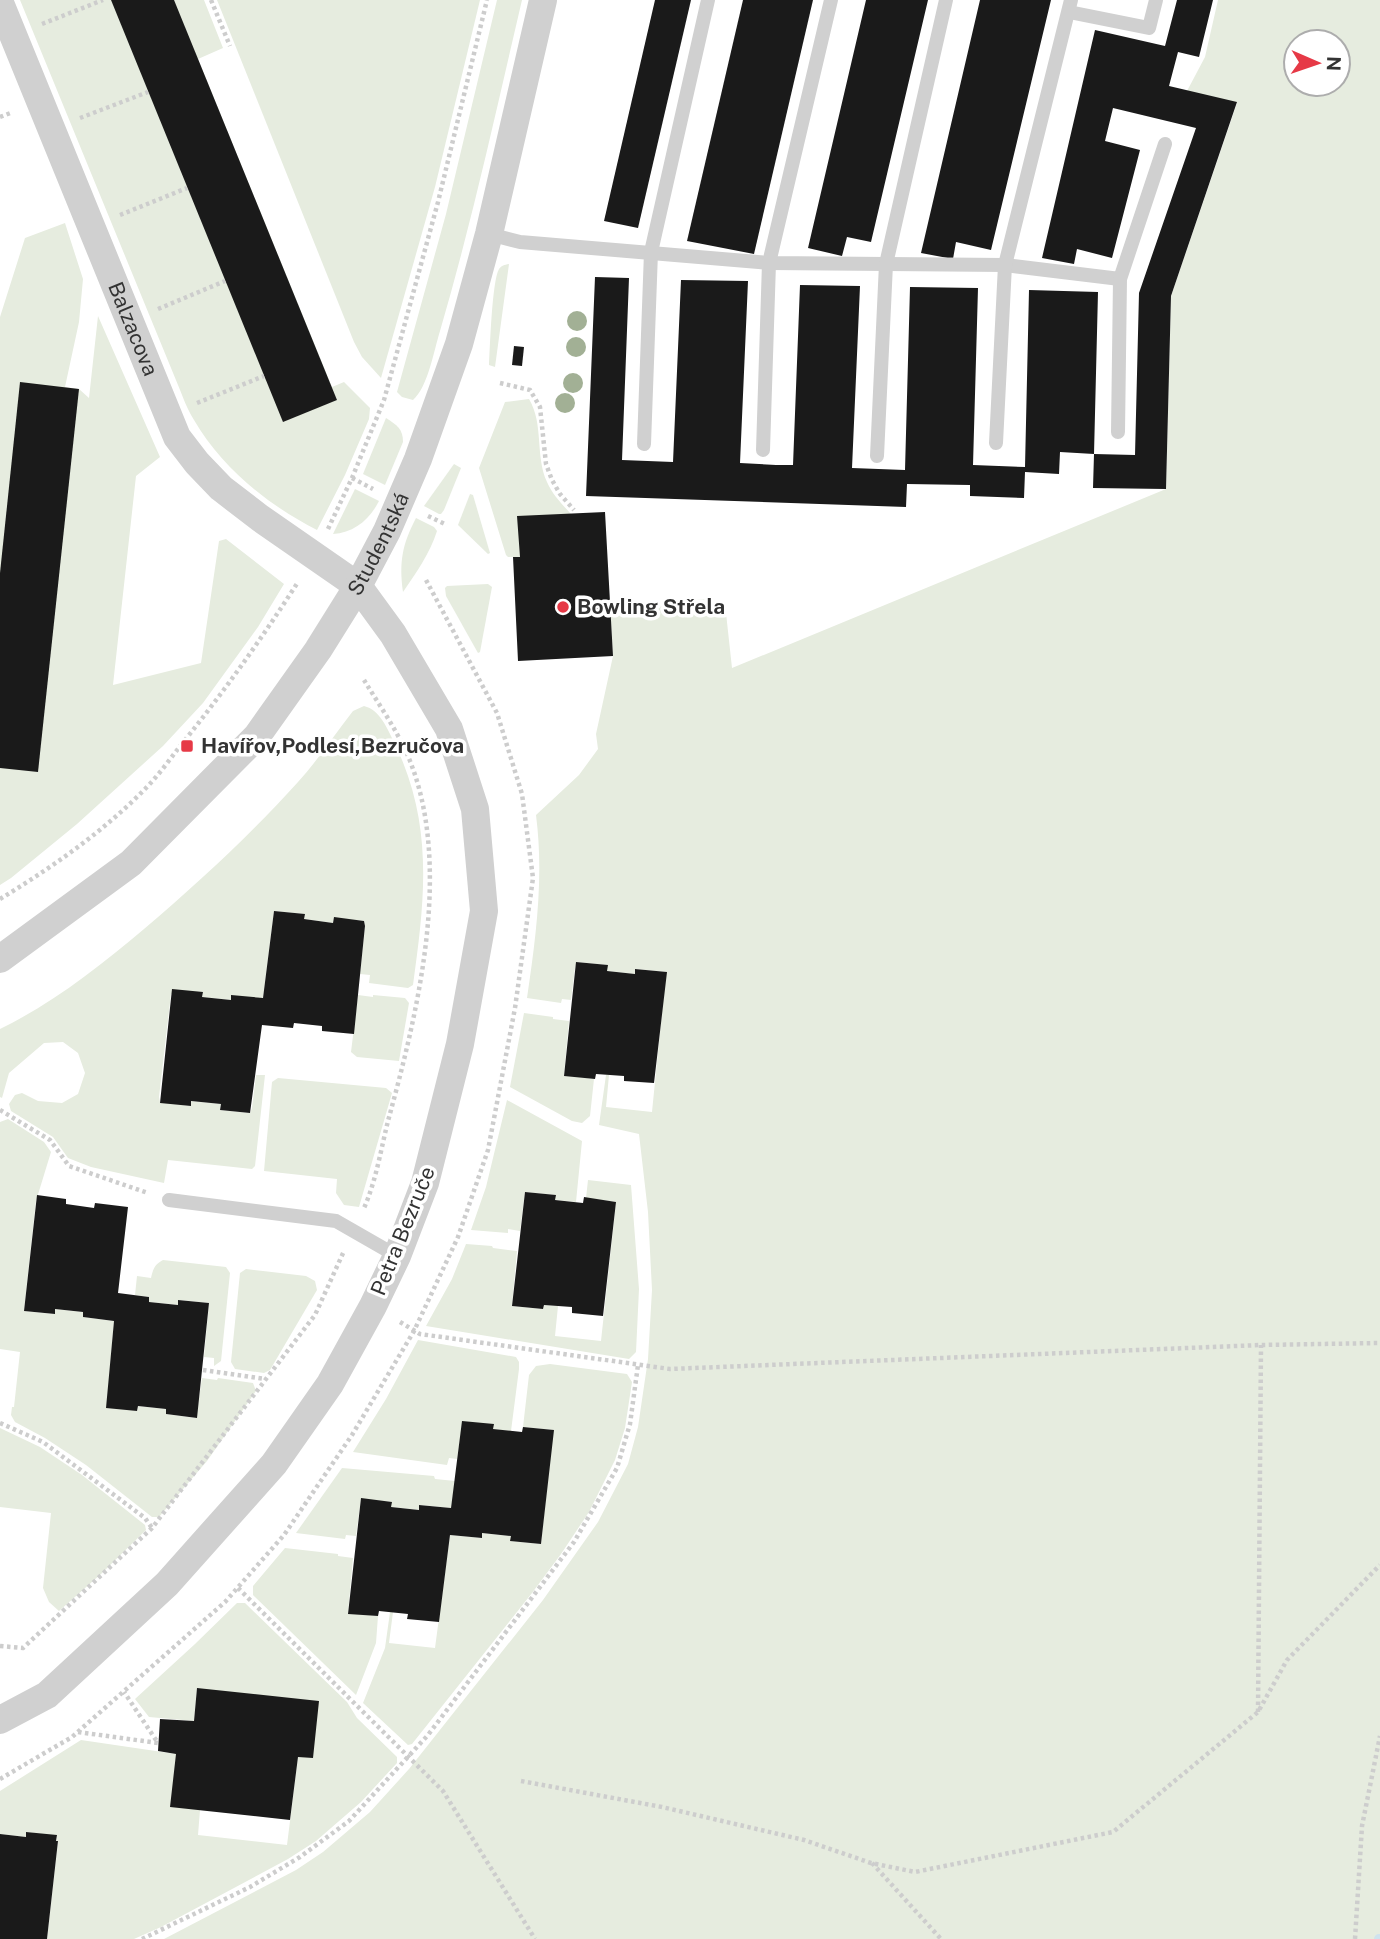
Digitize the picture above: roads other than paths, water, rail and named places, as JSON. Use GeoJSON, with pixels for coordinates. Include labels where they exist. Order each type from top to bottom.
{"type":"FeatureCollection","features":[{"type":"Feature","properties":{"kind":"street","name":"Studentská"},"geometry":{"type":"LineString","coordinates":[[0,959],[131,863],[257,736],[318,650],[358,586],[387,531],[422,449],[459,344],[489,234],[543,0]]}},
{"type":"Feature","properties":{"kind":"street","name":"Balzacova"},"geometry":{"type":"LineString","coordinates":[[0,3],[177,437],[221,488],[358,586]]}},
{"type":"Feature","properties":{"kind":"street","name":"Petra Bezruče"},"geometry":{"type":"LineString","coordinates":[[0,1720],[47,1695],[176,1574],[274,1464],[330,1384],[373,1306],[397,1256],[425,1183],[460,1044],[484,911],[475,809],[449,729],[393,634],[358,586]]}},
{"type":"Feature","properties":{"kind":"lane"},"geometry":{"type":"LineString","coordinates":[[645,444],[651,252],[708,0]]}},
{"type":"Feature","properties":{"kind":"lane"},"geometry":{"type":"LineString","coordinates":[[763,450],[769,263],[831,0]]}},
{"type":"Feature","properties":{"kind":"lane"},"geometry":{"type":"LineString","coordinates":[[877,456],[886,264],[946,0]]}},
{"type":"Feature","properties":{"kind":"lane"},"geometry":{"type":"LineString","coordinates":[[996,443],[1005,265],[1070,6],[1149,28],[1156,0]]}},
{"type":"Feature","properties":{"kind":"lane"},"geometry":{"type":"LineString","coordinates":[[1118,432],[1120,279],[1166,144]]}},
{"type":"Feature","properties":{"kind":"lane"},"geometry":{"type":"LineString","coordinates":[[489,234],[520,243],[769,263],[1005,265],[1120,279]]}},
{"type":"Feature","properties":{"kind":"lane"},"geometry":{"type":"LineString","coordinates":[[169,1200],[336,1221],[397,1256]]}},
{"type":"Feature","properties":{"kind":"place","name":"Bowling Střela"},"geometry":{"type":"Point","coordinates":[563,607]}},
{"type":"Feature","properties":{"kind":"place","name":"Havířov,Podlesí,Bezručova"},"geometry":{"type":"Point","coordinates":[187,746]}}]}
